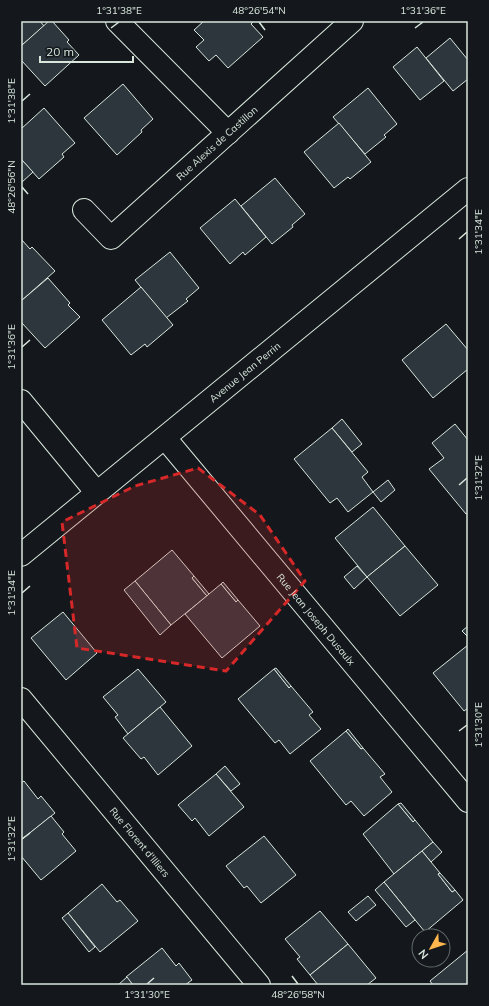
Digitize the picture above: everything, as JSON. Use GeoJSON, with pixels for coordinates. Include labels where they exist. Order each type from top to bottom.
{"type":"FeatureCollection","features":[{"type":"Feature","properties":{"kind":"street"},"geometry":{"type":"LineString","coordinates":[[117,21],[228,133]]}},
{"type":"Feature","properties":{"kind":"street","name":"Rue Alexis de Castillon"},"geometry":{"type":"LineString","coordinates":[[84,210],[111,238],[352,21]]}},
{"type":"Feature","properties":{"kind":"street","name":"Avenue Jean Perrin"},"geometry":{"type":"LineString","coordinates":[[21,555],[468,189]]}},
{"type":"Feature","properties":{"kind":"street"},"geometry":{"type":"LineString","coordinates":[[21,401],[97,493]]}},
{"type":"Feature","properties":{"kind":"street","name":"Rue Jean Joseph Dusaulx"},"geometry":{"type":"LineString","coordinates":[[165,438],[468,801]]}},
{"type":"Feature","properties":{"kind":"street","name":"Rue Florent d'Illiers"},"geometry":{"type":"LineString","coordinates":[[21,699],[259,985]]}},
{"type":"Feature","properties":{"kind":"highlighted area"},"geometry":{"type":"Polygon","coordinates":[[[198,468],[260,515],[305,581],[226,671],[77,648],[62,522],[135,486],[198,468]]]}},
{"type":"Feature","properties":{"kind":"building"},"geometry":{"type":"Polygon","coordinates":[[[21,21],[40,21],[44,26],[21,46],[21,21]]]}},
{"type":"Feature","properties":{"kind":"building"},"geometry":{"type":"Polygon","coordinates":[[[49,21],[52,21],[69,40],[67,42],[79,55],[45,86],[21,60],[21,46],[49,21]]]}},
{"type":"Feature","properties":{"kind":"building"},"geometry":{"type":"Polygon","coordinates":[[[204,21],[253,21],[251,24],[263,37],[228,68],[216,55],[209,61],[196,47],[204,40],[194,30],[204,21]]]}},
{"type":"Feature","properties":{"kind":"building"},"geometry":{"type":"Polygon","coordinates":[[[450,38],[468,60],[468,79],[453,91],[426,58],[450,38]]]}},
{"type":"Feature","properties":{"kind":"building"},"geometry":{"type":"Polygon","coordinates":[[[417,47],[444,81],[420,100],[393,67],[417,47]]]}},
{"type":"Feature","properties":{"kind":"building"},"geometry":{"type":"Polygon","coordinates":[[[123,84],[153,119],[141,130],[142,132],[117,155],[84,118],[123,84]]]}},
{"type":"Feature","properties":{"kind":"building"},"geometry":{"type":"Polygon","coordinates":[[[368,88],[397,124],[384,135],[386,137],[365,154],[333,117],[368,88]]]}},
{"type":"Feature","properties":{"kind":"building"},"geometry":{"type":"Polygon","coordinates":[[[44,108],[75,143],[62,154],[64,157],[39,179],[21,159],[21,129],[44,108]]]}},
{"type":"Feature","properties":{"kind":"building"},"geometry":{"type":"Polygon","coordinates":[[[339,123],[371,162],[350,179],[348,177],[334,188],[304,152],[339,123]]]}},
{"type":"Feature","properties":{"kind":"building"},"geometry":{"type":"Polygon","coordinates":[[[21,159],[33,172],[21,183],[21,159]]]}},
{"type":"Feature","properties":{"kind":"building"},"geometry":{"type":"Polygon","coordinates":[[[275,178],[305,214],[292,225],[293,227],[272,244],[241,206],[275,178]]]}},
{"type":"Feature","properties":{"kind":"building"},"geometry":{"type":"Polygon","coordinates":[[[235,199],[266,237],[245,255],[243,252],[230,264],[200,228],[235,199]]]}},
{"type":"Feature","properties":{"kind":"building"},"geometry":{"type":"Polygon","coordinates":[[[21,239],[30,249],[32,247],[55,271],[21,301],[21,239]]]}},
{"type":"Feature","properties":{"kind":"building"},"geometry":{"type":"Polygon","coordinates":[[[170,252],[199,288],[186,299],[188,301],[166,318],[135,280],[170,252]]]}},
{"type":"Feature","properties":{"kind":"building"},"geometry":{"type":"Polygon","coordinates":[[[48,278],[70,303],[68,305],[80,317],[45,348],[21,322],[21,301],[48,278]]]}},
{"type":"Feature","properties":{"kind":"building"},"geometry":{"type":"Polygon","coordinates":[[[141,287],[173,325],[147,347],[145,344],[131,355],[102,320],[141,287]]]}},
{"type":"Feature","properties":{"kind":"building"},"geometry":{"type":"Polygon","coordinates":[[[446,324],[468,350],[468,369],[433,398],[402,360],[446,324]]]}},
{"type":"Feature","properties":{"kind":"building"},"geometry":{"type":"Polygon","coordinates":[[[342,419],[362,444],[352,452],[332,428],[342,419]]]}},
{"type":"Feature","properties":{"kind":"building"},"geometry":{"type":"Polygon","coordinates":[[[455,424],[468,440],[468,513],[466,514],[429,469],[444,458],[432,443],[455,424]]]}},
{"type":"Feature","properties":{"kind":"building"},"geometry":{"type":"Polygon","coordinates":[[[332,428],[368,472],[362,477],[373,492],[348,512],[337,498],[330,503],[294,459],[332,428]]]}},
{"type":"Feature","properties":{"kind":"building"},"geometry":{"type":"Polygon","coordinates":[[[388,480],[395,490],[381,502],[373,492],[388,480]]]}},
{"type":"Feature","properties":{"kind":"building"},"geometry":{"type":"Polygon","coordinates":[[[373,507],[405,546],[367,577],[335,538],[373,507]]]}},
{"type":"Feature","properties":{"kind":"building"},"geometry":{"type":"Polygon","coordinates":[[[405,546],[438,585],[400,616],[367,577],[405,546]]]}},
{"type":"Feature","properties":{"kind":"building"},"geometry":{"type":"Polygon","coordinates":[[[172,550],[194,576],[192,578],[207,596],[171,625],[135,581],[172,550]]]}},
{"type":"Feature","properties":{"kind":"building"},"geometry":{"type":"Polygon","coordinates":[[[357,566],[367,577],[354,589],[344,577],[357,566]]]}},
{"type":"Feature","properties":{"kind":"building"},"geometry":{"type":"Polygon","coordinates":[[[194,576],[209,594],[207,596],[192,578],[194,576]]]}},
{"type":"Feature","properties":{"kind":"building"},"geometry":{"type":"Polygon","coordinates":[[[135,581],[171,625],[160,635],[124,590],[135,581]]]}},
{"type":"Feature","properties":{"kind":"building"},"geometry":{"type":"Polygon","coordinates":[[[223,582],[238,600],[236,602],[221,584],[223,582]]]}},
{"type":"Feature","properties":{"kind":"building"},"geometry":{"type":"Polygon","coordinates":[[[221,584],[236,602],[238,600],[260,626],[222,658],[185,614],[221,584]]]}},
{"type":"Feature","properties":{"kind":"building"},"geometry":{"type":"Polygon","coordinates":[[[63,612],[97,653],[66,680],[31,638],[63,612]]]}},
{"type":"Feature","properties":{"kind":"building"},"geometry":{"type":"Polygon","coordinates":[[[468,626],[468,637],[462,631],[468,626]]]}},
{"type":"Feature","properties":{"kind":"building"},"geometry":{"type":"Polygon","coordinates":[[[468,645],[468,708],[464,711],[433,673],[468,645]]]}},
{"type":"Feature","properties":{"kind":"building"},"geometry":{"type":"Polygon","coordinates":[[[276,668],[291,686],[289,688],[274,669],[276,668]]]}},
{"type":"Feature","properties":{"kind":"building"},"geometry":{"type":"Polygon","coordinates":[[[138,669],[166,702],[128,734],[115,717],[118,715],[103,697],[138,669]]]}},
{"type":"Feature","properties":{"kind":"building"},"geometry":{"type":"Polygon","coordinates":[[[274,669],[289,688],[291,686],[313,712],[309,715],[321,729],[290,754],[279,740],[275,743],[238,699],[274,669]]]}},
{"type":"Feature","properties":{"kind":"building"},"geometry":{"type":"Polygon","coordinates":[[[160,707],[192,746],[158,775],[144,757],[141,759],[123,738],[160,707]]]}},
{"type":"Feature","properties":{"kind":"building"},"geometry":{"type":"Polygon","coordinates":[[[348,729],[363,748],[361,749],[346,731],[348,729]]]}},
{"type":"Feature","properties":{"kind":"building"},"geometry":{"type":"Polygon","coordinates":[[[346,731],[385,774],[380,777],[392,792],[364,816],[351,801],[346,805],[310,761],[346,731]]]}},
{"type":"Feature","properties":{"kind":"building"},"geometry":{"type":"Polygon","coordinates":[[[225,766],[240,784],[231,791],[216,774],[225,766]]]}},
{"type":"Feature","properties":{"kind":"building"},"geometry":{"type":"Polygon","coordinates":[[[216,774],[244,807],[209,836],[195,818],[192,821],[178,805],[216,774]]]}},
{"type":"Feature","properties":{"kind":"building"},"geometry":{"type":"Polygon","coordinates":[[[24,781],[38,799],[41,796],[55,813],[21,840],[21,783],[24,781]]]}},
{"type":"Feature","properties":{"kind":"building"},"geometry":{"type":"Polygon","coordinates":[[[401,803],[415,820],[413,822],[398,804],[401,803]]]}},
{"type":"Feature","properties":{"kind":"building"},"geometry":{"type":"Polygon","coordinates":[[[398,804],[413,822],[415,820],[433,842],[394,874],[363,834],[398,804]]]}},
{"type":"Feature","properties":{"kind":"building"},"geometry":{"type":"Polygon","coordinates":[[[51,816],[64,832],[62,834],[76,851],[41,880],[21,856],[21,840],[51,816]]]}},
{"type":"Feature","properties":{"kind":"building"},"geometry":{"type":"Polygon","coordinates":[[[264,836],[296,875],[261,903],[247,886],[244,888],[226,866],[264,836]]]}},
{"type":"Feature","properties":{"kind":"building"},"geometry":{"type":"Polygon","coordinates":[[[433,842],[442,852],[431,862],[422,851],[433,842]]]}},
{"type":"Feature","properties":{"kind":"building"},"geometry":{"type":"Polygon","coordinates":[[[422,851],[440,873],[438,874],[452,892],[455,890],[463,900],[430,928],[422,928],[384,882],[422,851]]]}},
{"type":"Feature","properties":{"kind":"building"},"geometry":{"type":"Polygon","coordinates":[[[440,873],[455,890],[452,892],[438,874],[440,873]]]}},
{"type":"Feature","properties":{"kind":"building"},"geometry":{"type":"Polygon","coordinates":[[[384,882],[415,920],[406,927],[375,890],[384,882]]]}},
{"type":"Feature","properties":{"kind":"building"},"geometry":{"type":"Polygon","coordinates":[[[102,884],[117,902],[120,900],[138,921],[100,952],[68,913],[102,884]]]}},
{"type":"Feature","properties":{"kind":"building"},"geometry":{"type":"Polygon","coordinates":[[[368,896],[376,905],[356,921],[348,912],[368,896]]]}},
{"type":"Feature","properties":{"kind":"building"},"geometry":{"type":"Polygon","coordinates":[[[320,911],[348,944],[310,975],[297,959],[300,957],[285,939],[320,911]]]}},
{"type":"Feature","properties":{"kind":"building"},"geometry":{"type":"Polygon","coordinates":[[[68,913],[95,947],[89,952],[62,918],[68,913]]]}},
{"type":"Feature","properties":{"kind":"building"},"geometry":{"type":"Polygon","coordinates":[[[348,944],[376,978],[367,985],[318,985],[310,975],[348,944]]]}},
{"type":"Feature","properties":{"kind":"building"},"geometry":{"type":"Polygon","coordinates":[[[162,948],[176,966],[179,963],[192,980],[185,985],[133,985],[126,977],[162,948]]]}},
{"type":"Feature","properties":{"kind":"building"},"geometry":{"type":"Polygon","coordinates":[[[468,950],[468,985],[433,985],[430,981],[446,968],[451,968],[451,964],[468,950]]]}},
{"type":"Feature","properties":{"kind":"building"},"geometry":{"type":"Polygon","coordinates":[[[127,977],[133,985],[118,985],[127,977]]]}}]}
